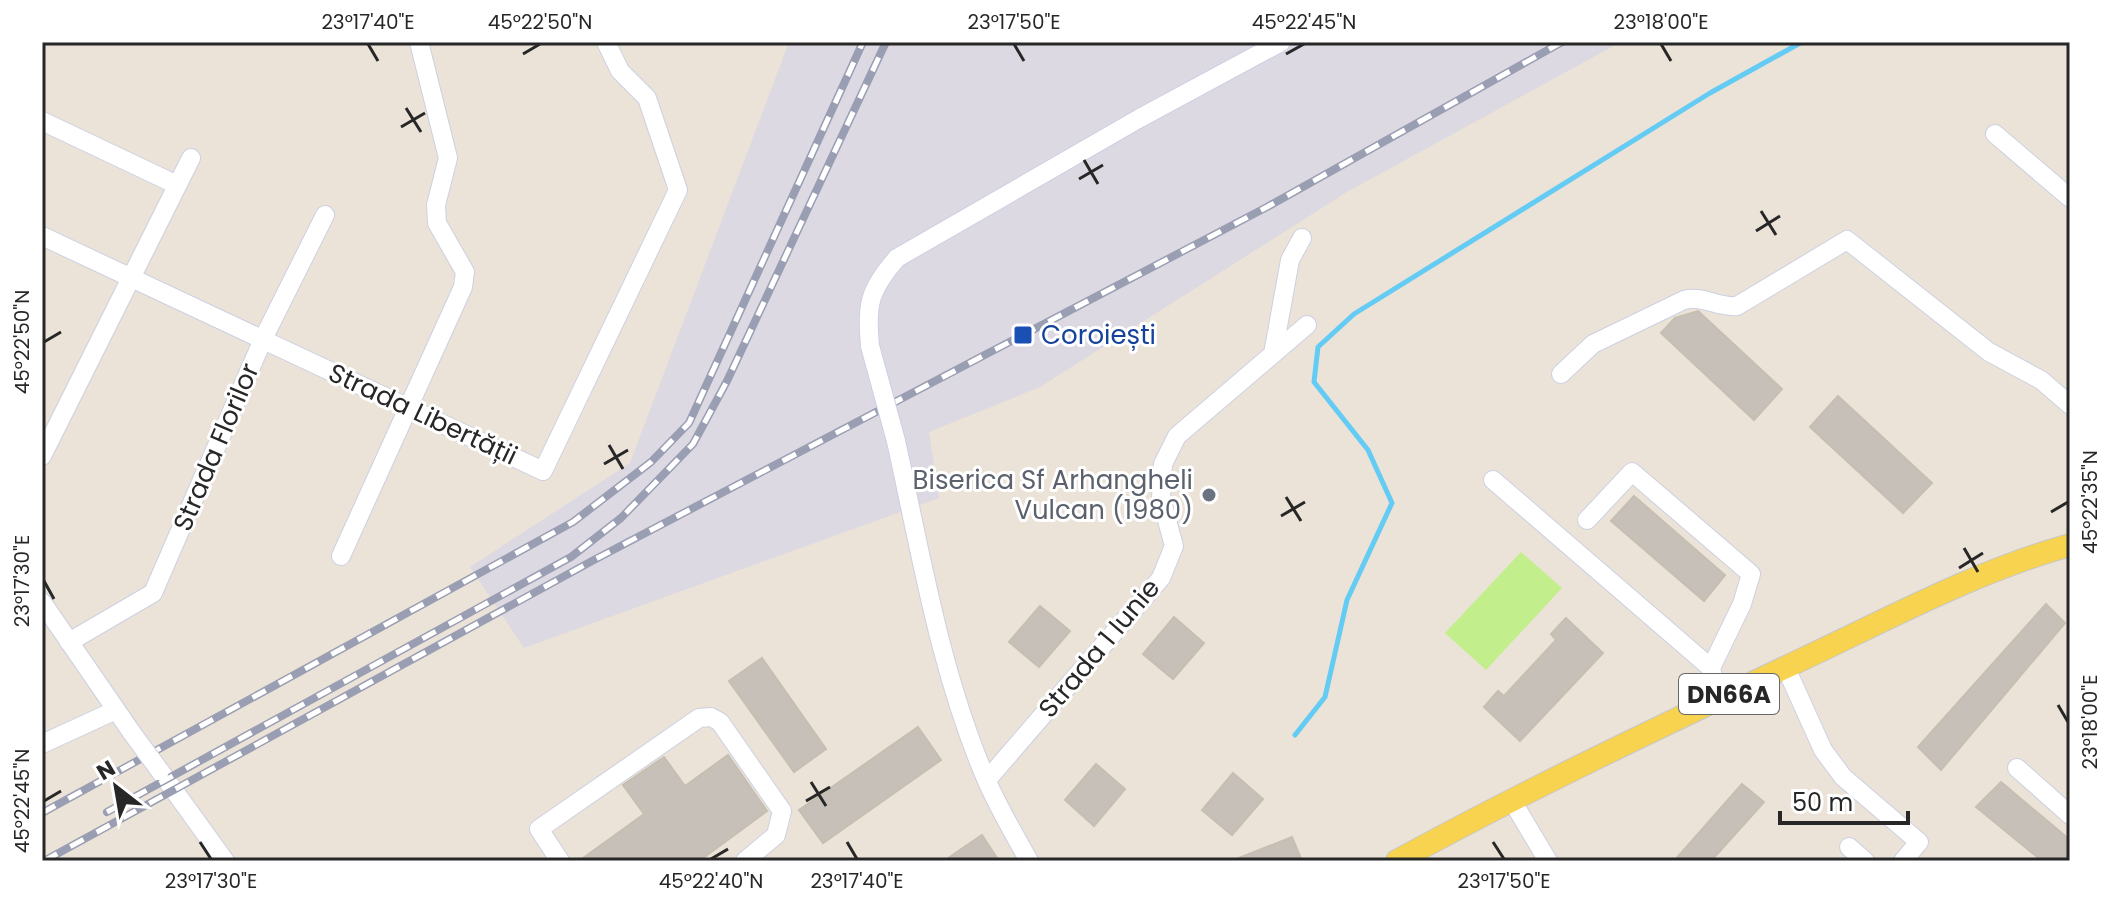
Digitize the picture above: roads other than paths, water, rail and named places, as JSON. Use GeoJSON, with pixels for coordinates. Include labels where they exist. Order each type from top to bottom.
{"type":"FeatureCollection","features":[{"type":"Feature","properties":{"kind":"main road","name":"DN66A"},"geometry":{"type":"LineString","coordinates":[[1397,861],[1511,799],[1718,699],[1952,590],[2070,545]]}},
{"type":"Feature","properties":{"kind":"street"},"geometry":{"type":"LineString","coordinates":[[341,556],[463,287],[465,272],[437,223],[436,205],[448,158],[419,42]]}},
{"type":"Feature","properties":{"kind":"street","name":"Strada Libertății"},"geometry":{"type":"LineString","coordinates":[[42,236],[264,337],[543,471],[678,190],[647,98],[620,71],[606,42]]}},
{"type":"Feature","properties":{"kind":"street"},"geometry":{"type":"LineString","coordinates":[[1029,861],[987,780],[967,729],[937,624],[896,441],[870,346],[867,309],[879,279],[897,258],[1140,118],[1281,42]]}},
{"type":"Feature","properties":{"kind":"street"},"geometry":{"type":"LineString","coordinates":[[42,121],[177,185]]}},
{"type":"Feature","properties":{"kind":"street"},"geometry":{"type":"LineString","coordinates":[[1995,134],[2070,198]]}},
{"type":"Feature","properties":{"kind":"street"},"geometry":{"type":"LineString","coordinates":[[42,456],[191,158]]}},
{"type":"Feature","properties":{"kind":"street","name":"Strada Florilor"},"geometry":{"type":"LineString","coordinates":[[69,642],[153,593],[264,337],[325,215]]}},
{"type":"Feature","properties":{"kind":"street"},"geometry":{"type":"LineString","coordinates":[[1273,354],[1290,260],[1302,238]]}},
{"type":"Feature","properties":{"kind":"street"},"geometry":{"type":"LineString","coordinates":[[1561,374],[1593,344],[1684,300],[1699,297],[1725,307],[1737,306],[1847,240],[1989,352],[2041,380],[2070,405]]}},
{"type":"Feature","properties":{"kind":"street","name":"Strada 1 Iunie"},"geometry":{"type":"LineString","coordinates":[[987,780],[1161,578],[1174,546],[1161,498],[1163,464],[1177,436],[1307,325]]}},
{"type":"Feature","properties":{"kind":"street"},"geometry":{"type":"LineString","coordinates":[[1587,520],[1632,472],[1751,574],[1742,604],[1711,668]]}},
{"type":"Feature","properties":{"kind":"street"},"geometry":{"type":"LineString","coordinates":[[1493,480],[1711,668],[1718,699]]}},
{"type":"Feature","properties":{"kind":"street"},"geometry":{"type":"LineString","coordinates":[[42,602],[225,861]]}},
{"type":"Feature","properties":{"kind":"street"},"geometry":{"type":"LineString","coordinates":[[1786,668],[1823,750],[1843,777],[1919,842],[1903,861]]}},
{"type":"Feature","properties":{"kind":"street"},"geometry":{"type":"LineString","coordinates":[[42,744],[116,710]]}},
{"type":"Feature","properties":{"kind":"street"},"geometry":{"type":"LineString","coordinates":[[560,861],[539,829],[699,718],[711,717],[720,722],[782,811],[776,835],[745,861]]}},
{"type":"Feature","properties":{"kind":"street"},"geometry":{"type":"LineString","coordinates":[[2017,768],[2070,815]]}},
{"type":"Feature","properties":{"kind":"street"},"geometry":{"type":"LineString","coordinates":[[1511,799],[1548,861]]}},
{"type":"Feature","properties":{"kind":"street"},"geometry":{"type":"LineString","coordinates":[[1849,847],[1865,861]]}},
{"type":"Feature","properties":{"kind":"waterway"},"geometry":{"type":"LineString","coordinates":[[1295,735],[1325,697],[1347,600],[1392,503],[1368,450],[1314,382],[1318,347],[1354,314],[1710,93],[1802,42]]}},
{"type":"Feature","properties":{"kind":"railway"},"geometry":{"type":"LineString","coordinates":[[42,813],[573,522],[651,462],[689,423],[863,42]]}},
{"type":"Feature","properties":{"kind":"railway"},"geometry":{"type":"LineString","coordinates":[[107,812],[571,557],[621,518],[693,444],[727,381],[886,42]]}},
{"type":"Feature","properties":{"kind":"railway"},"geometry":{"type":"LineString","coordinates":[[44,861],[592,561],[1267,207],[1562,42]]}},
{"type":"Feature","properties":{"kind":"place","name":"Coroiești"},"geometry":{"type":"Point","coordinates":[1023,335]}},
{"type":"Feature","properties":{"kind":"place","name":"Biserica Sf Arhangheli Vulcan (1980)"},"geometry":{"type":"Point","coordinates":[1209,495]}}]}
